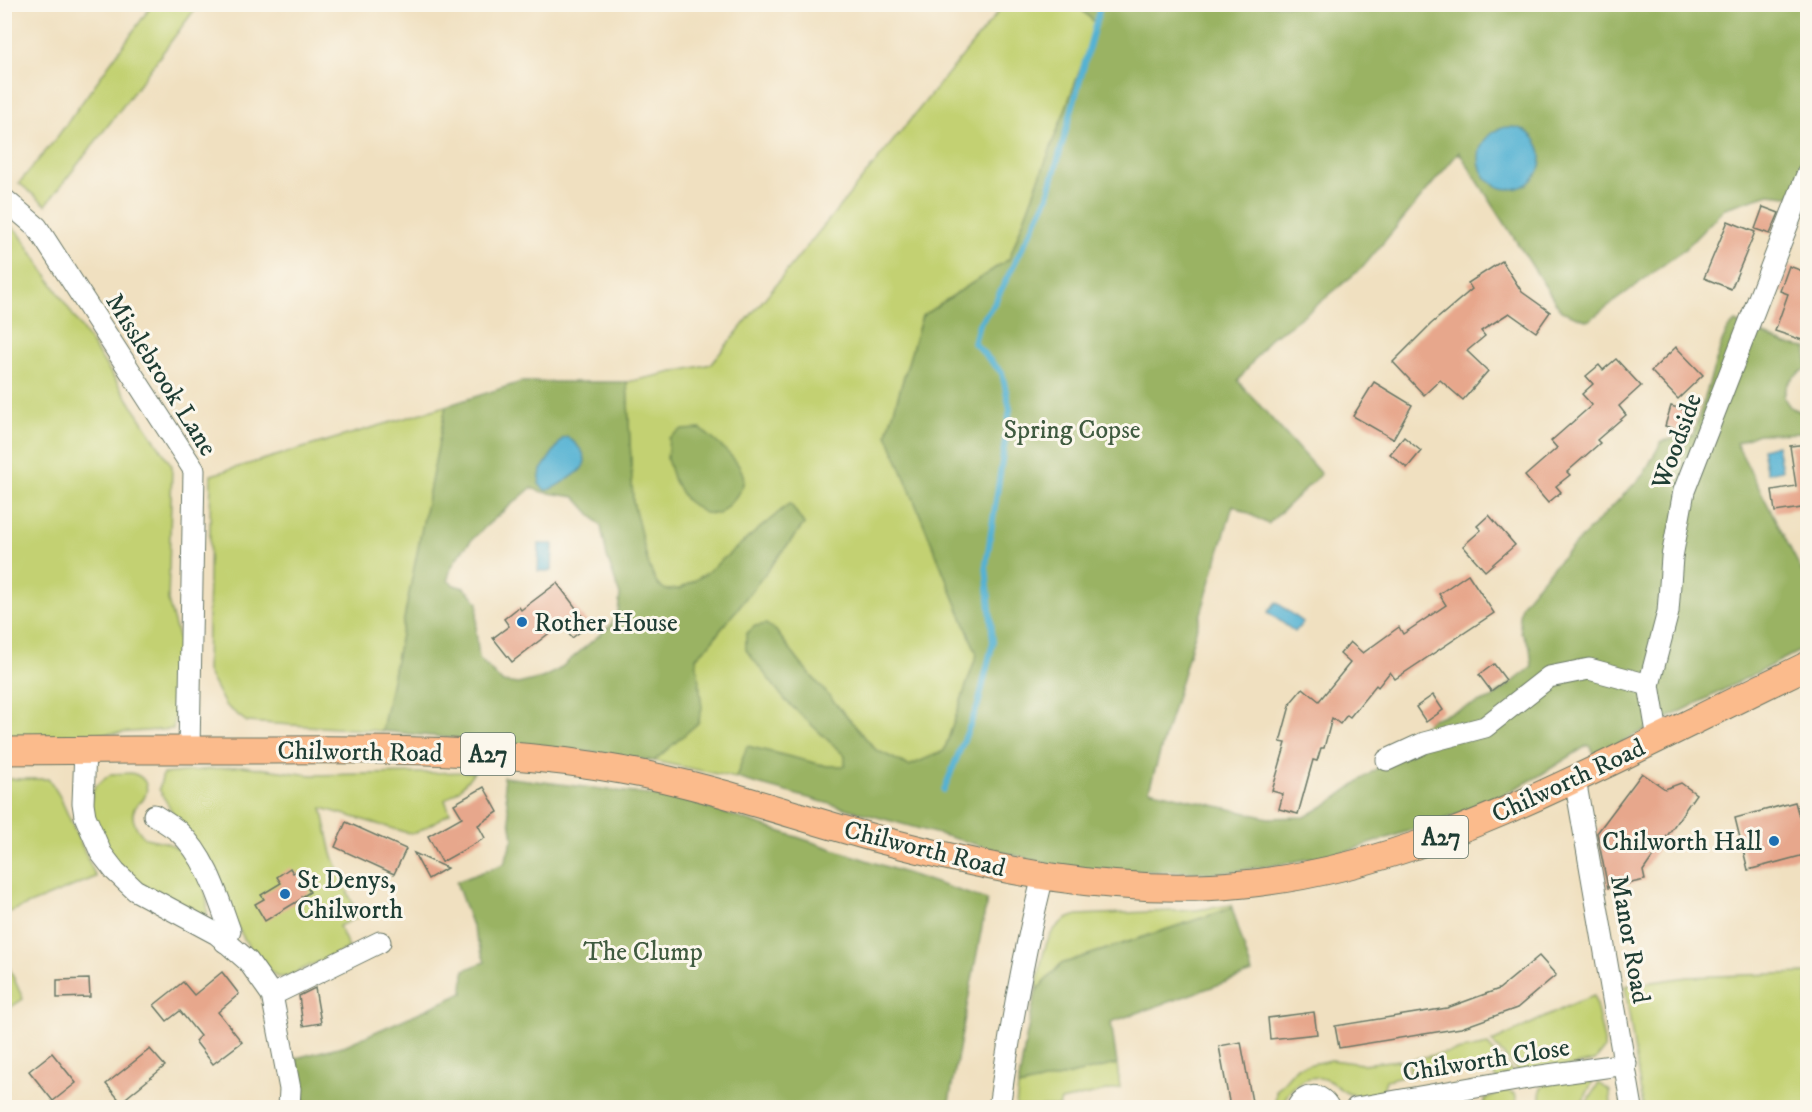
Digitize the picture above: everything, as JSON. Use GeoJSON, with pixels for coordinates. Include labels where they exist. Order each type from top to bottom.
{"type":"FeatureCollection","features":[{"type":"Feature","properties":{"kind":"main road","name":"Chilworth Road"},"geometry":{"type":"LineString","coordinates":[[4,751],[425,752],[570,762],[656,777],[747,800],[873,837],[982,864],[1043,876],[1161,888],[1246,884],[1321,872],[1406,849],[1524,804],[1808,665]]}},
{"type":"Feature","properties":{"kind":"street","name":"Woodside"},"geometry":{"type":"LineString","coordinates":[[1658,739],[1649,685],[1668,612],[1672,557],[1684,491],[1808,172]]}},
{"type":"Feature","properties":{"kind":"street","name":"Misslebrook Lane"},"geometry":{"type":"LineString","coordinates":[[4,200],[37,227],[194,470],[189,750]]}},
{"type":"Feature","properties":{"kind":"street"},"geometry":{"type":"LineString","coordinates":[[1387,760],[1424,743],[1485,727],[1549,677],[1589,669],[1649,685]]}},
{"type":"Feature","properties":{"kind":"street"},"geometry":{"type":"LineString","coordinates":[[85,750],[83,803],[85,816],[101,853],[115,871],[135,890],[217,934],[248,961],[272,995],[290,1089],[289,1107]]}},
{"type":"Feature","properties":{"kind":"street","name":"Manor Road"},"geometry":{"type":"LineString","coordinates":[[1575,779],[1632,1107]]}},
{"type":"Feature","properties":{"kind":"street"},"geometry":{"type":"LineString","coordinates":[[154,815],[177,831],[195,851],[204,866],[230,931],[225,942]]}},
{"type":"Feature","properties":{"kind":"street"},"geometry":{"type":"LineString","coordinates":[[999,1107],[1029,933],[1043,876]]}},
{"type":"Feature","properties":{"kind":"street"},"geometry":{"type":"LineString","coordinates":[[272,995],[380,942]]}},
{"type":"Feature","properties":{"kind":"street","name":"Chilworth Close"},"geometry":{"type":"LineString","coordinates":[[1356,1107],[1626,1064]]}},
{"type":"Feature","properties":{"kind":"street"},"geometry":{"type":"LineString","coordinates":[[1297,1107],[1301,1101],[1311,1096],[1322,1098],[1329,1107]]}},
{"type":"Feature","properties":{"kind":"green space"},"geometry":{"type":"Polygon","coordinates":[[[152,5],[198,5],[46,205],[19,183],[55,140],[152,5]]]}},
{"type":"Feature","properties":{"kind":"green space"},"geometry":{"type":"Polygon","coordinates":[[[1004,5],[1077,5],[1097,25],[1009,259],[922,316],[887,434],[977,654],[944,751],[909,766],[876,750],[801,664],[776,631],[785,700],[846,757],[845,767],[827,766],[747,747],[736,778],[654,761],[698,722],[700,688],[696,673],[696,658],[708,646],[804,524],[790,503],[704,575],[680,589],[666,590],[657,584],[648,563],[633,502],[627,382],[711,364],[1004,5]]]}},
{"type":"Feature","properties":{"kind":"green space","name":"Spring Copse"},"geometry":{"type":"Polygon","coordinates":[[[1077,5],[1807,5],[1807,198],[1769,194],[1725,208],[1686,248],[1588,321],[1561,311],[1459,152],[1363,267],[1317,305],[1271,337],[1238,381],[1321,474],[1268,524],[1233,505],[1149,790],[1268,818],[1305,817],[1329,803],[1376,769],[1430,720],[1492,698],[1532,667],[1530,647],[1521,632],[1519,616],[1521,605],[1550,570],[1643,475],[1662,441],[1693,435],[1722,342],[1728,329],[1735,322],[1787,345],[1807,348],[1807,369],[1791,380],[1784,398],[1790,407],[1807,414],[1807,433],[1758,434],[1736,443],[1807,581],[1807,647],[1596,755],[1588,745],[1537,777],[1478,808],[1348,851],[1221,873],[1065,869],[736,778],[747,746],[827,766],[845,766],[845,756],[785,700],[746,650],[746,634],[755,626],[766,624],[776,631],[801,664],[876,750],[909,766],[944,751],[977,654],[887,434],[922,316],[1009,259],[1097,25],[1077,5]]]}},
{"type":"Feature","properties":{"kind":"green space"},"geometry":{"type":"Polygon","coordinates":[[[4,221],[19,233],[172,466],[168,601],[180,644],[179,690],[173,729],[5,741],[4,221]]]}},
{"type":"Feature","properties":{"kind":"green space"},"geometry":{"type":"Polygon","coordinates":[[[521,382],[627,382],[633,502],[648,563],[657,584],[666,590],[680,589],[704,575],[790,503],[804,524],[708,646],[696,657],[702,708],[698,723],[654,761],[601,753],[382,731],[446,406],[521,382]],[[531,488],[482,530],[459,555],[451,568],[448,580],[464,588],[478,603],[476,632],[479,658],[502,682],[518,684],[542,678],[558,670],[610,626],[618,612],[620,595],[607,557],[601,526],[575,497],[531,488]]]}},
{"type":"Feature","properties":{"kind":"green space"},"geometry":{"type":"Polygon","coordinates":[[[446,406],[382,731],[247,722],[225,705],[207,671],[211,475],[446,406]]]}},
{"type":"Feature","properties":{"kind":"green space"},"geometry":{"type":"Polygon","coordinates":[[[701,429],[736,461],[743,477],[743,484],[739,492],[719,514],[704,513],[686,500],[674,481],[667,459],[669,438],[681,430],[701,429]]]}},
{"type":"Feature","properties":{"kind":"green space"},"geometry":{"type":"Polygon","coordinates":[[[242,766],[311,775],[474,772],[460,789],[445,800],[450,813],[416,833],[408,833],[322,808],[332,854],[358,917],[339,926],[349,948],[286,977],[277,977],[254,956],[159,789],[163,774],[242,766]]]}},
{"type":"Feature","properties":{"kind":"green space"},"geometry":{"type":"Polygon","coordinates":[[[131,773],[143,779],[146,787],[143,800],[134,808],[133,818],[137,828],[145,838],[172,845],[187,857],[203,885],[207,914],[200,916],[149,892],[115,863],[90,813],[92,793],[95,786],[111,774],[131,773]]]}},
{"type":"Feature","properties":{"kind":"green space","name":"The Clump"},"geometry":{"type":"Polygon","coordinates":[[[503,777],[682,799],[987,900],[948,1107],[305,1107],[296,1058],[346,1045],[463,993],[464,970],[485,962],[456,882],[504,864],[513,838],[503,777]]]}},
{"type":"Feature","properties":{"kind":"green space"},"geometry":{"type":"Polygon","coordinates":[[[5,779],[49,779],[59,795],[96,877],[5,914],[5,779]]]}},
{"type":"Feature","properties":{"kind":"green space"},"geometry":{"type":"Polygon","coordinates":[[[1231,905],[1232,908],[1061,964],[1036,991],[1046,944],[1051,934],[1066,919],[1078,915],[1196,910],[1231,905]]]}},
{"type":"Feature","properties":{"kind":"green space"},"geometry":{"type":"Polygon","coordinates":[[[1232,908],[1252,973],[1111,1022],[1117,1064],[1018,1087],[1036,991],[1061,964],[1232,908]]]}},
{"type":"Feature","properties":{"kind":"green space"},"geometry":{"type":"Polygon","coordinates":[[[4,956],[23,999],[5,1011],[4,1011],[4,956]]]}},
{"type":"Feature","properties":{"kind":"green space"},"geometry":{"type":"Polygon","coordinates":[[[1807,973],[1807,1107],[1643,1107],[1625,986],[1688,977],[1807,973]]]}},
{"type":"Feature","properties":{"kind":"green space"},"geometry":{"type":"Polygon","coordinates":[[[1594,996],[1604,1041],[1604,1049],[1595,1061],[1522,1076],[1492,1042],[1577,1002],[1594,996]]]}},
{"type":"Feature","properties":{"kind":"green space"},"geometry":{"type":"Polygon","coordinates":[[[1488,1045],[1514,1074],[1498,1081],[1486,1065],[1411,1077],[1408,1060],[1488,1045]]]}},
{"type":"Feature","properties":{"kind":"green space"},"geometry":{"type":"Polygon","coordinates":[[[1331,1060],[1362,1064],[1399,1060],[1402,1076],[1386,1080],[1382,1094],[1370,1096],[1349,1094],[1321,1078],[1306,1079],[1294,1087],[1281,1107],[1275,1107],[1276,1091],[1297,1067],[1331,1060]]]}},
{"type":"Feature","properties":{"kind":"green space"},"geometry":{"type":"Polygon","coordinates":[[[1117,1064],[1120,1088],[1061,1101],[1059,1107],[1016,1107],[1018,1087],[1117,1064]]]}},
{"type":"Feature","properties":{"kind":"green space"},"geometry":{"type":"Polygon","coordinates":[[[1580,1079],[1590,1080],[1592,1083],[1580,1107],[1543,1107],[1540,1097],[1541,1088],[1546,1084],[1580,1079]]]}},
{"type":"Feature","properties":{"kind":"green space"},"geometry":{"type":"Polygon","coordinates":[[[1599,1083],[1610,1091],[1611,1107],[1584,1107],[1599,1083]]]}},
{"type":"Feature","properties":{"kind":"green space"},"geometry":{"type":"Polygon","coordinates":[[[1506,1090],[1515,1094],[1518,1107],[1483,1108],[1486,1098],[1506,1090]]]}},
{"type":"Feature","properties":{"kind":"water"},"geometry":{"type":"Polygon","coordinates":[[[1510,127],[1532,136],[1541,158],[1532,180],[1510,189],[1488,180],[1479,158],[1488,136],[1510,127]]]}},
{"type":"Feature","properties":{"kind":"water"},"geometry":{"type":"Polygon","coordinates":[[[567,437],[581,450],[584,465],[573,476],[545,490],[539,484],[541,470],[562,439],[567,437]]]}},
{"type":"Feature","properties":{"kind":"water"},"geometry":{"type":"Polygon","coordinates":[[[1777,445],[1782,470],[1767,473],[1762,449],[1777,445]]]}},
{"type":"Feature","properties":{"kind":"water"},"geometry":{"type":"Polygon","coordinates":[[[539,544],[553,544],[552,571],[538,571],[539,544]]]}},
{"type":"Feature","properties":{"kind":"water"},"geometry":{"type":"Polygon","coordinates":[[[1276,602],[1303,622],[1295,632],[1268,612],[1276,602]]]}},
{"type":"Feature","properties":{"kind":"building"},"geometry":{"type":"Polygon","coordinates":[[[1763,207],[1779,213],[1770,234],[1755,229],[1763,207]]]}},
{"type":"Feature","properties":{"kind":"building"},"geometry":{"type":"Polygon","coordinates":[[[1728,221],[1755,232],[1731,289],[1704,278],[1728,221]]]}},
{"type":"Feature","properties":{"kind":"building"},"geometry":{"type":"Polygon","coordinates":[[[1502,261],[1522,292],[1550,312],[1536,332],[1509,313],[1481,331],[1485,336],[1467,351],[1488,371],[1463,400],[1440,380],[1424,395],[1393,362],[1431,324],[1472,289],[1468,283],[1502,261]]]}},
{"type":"Feature","properties":{"kind":"building"},"geometry":{"type":"Polygon","coordinates":[[[1789,266],[1808,273],[1808,342],[1775,331],[1788,294],[1780,291],[1789,266]]]}},
{"type":"Feature","properties":{"kind":"building"},"geometry":{"type":"Polygon","coordinates":[[[1676,347],[1703,375],[1678,399],[1651,371],[1676,347]]]}},
{"type":"Feature","properties":{"kind":"building"},"geometry":{"type":"Polygon","coordinates":[[[1616,359],[1641,386],[1619,406],[1626,415],[1597,440],[1600,443],[1567,472],[1570,475],[1556,486],[1561,492],[1548,503],[1525,476],[1557,448],[1551,441],[1592,405],[1582,394],[1593,384],[1586,376],[1599,365],[1603,370],[1616,359]]]}},
{"type":"Feature","properties":{"kind":"building"},"geometry":{"type":"Polygon","coordinates":[[[1374,382],[1412,405],[1393,439],[1353,416],[1374,382]]]}},
{"type":"Feature","properties":{"kind":"building"},"geometry":{"type":"Polygon","coordinates":[[[1671,406],[1692,412],[1685,432],[1665,426],[1671,406]]]}},
{"type":"Feature","properties":{"kind":"building"},"geometry":{"type":"Polygon","coordinates":[[[1404,437],[1421,451],[1407,468],[1390,454],[1404,437]]]}},
{"type":"Feature","properties":{"kind":"building"},"geometry":{"type":"Polygon","coordinates":[[[1808,444],[1808,507],[1775,512],[1772,490],[1796,486],[1790,446],[1808,444]]]}},
{"type":"Feature","properties":{"kind":"building"},"geometry":{"type":"Polygon","coordinates":[[[1489,515],[1515,545],[1485,571],[1463,546],[1481,530],[1477,526],[1489,515]]]}},
{"type":"Feature","properties":{"kind":"building"},"geometry":{"type":"Polygon","coordinates":[[[1468,574],[1494,613],[1395,679],[1390,672],[1378,687],[1376,685],[1350,717],[1347,715],[1340,724],[1332,718],[1324,748],[1321,748],[1317,761],[1313,760],[1298,814],[1279,809],[1283,794],[1272,791],[1286,743],[1280,742],[1291,702],[1303,688],[1319,701],[1350,663],[1340,654],[1350,642],[1363,653],[1399,627],[1403,634],[1446,605],[1439,594],[1468,574]]]}},
{"type":"Feature","properties":{"kind":"building","name":"Rother House"},"geometry":{"type":"Polygon","coordinates":[[[557,583],[589,625],[572,638],[561,624],[512,662],[493,638],[509,626],[504,619],[519,607],[521,610],[557,583]]]}},
{"type":"Feature","properties":{"kind":"building"},"geometry":{"type":"Polygon","coordinates":[[[1494,664],[1506,680],[1491,691],[1479,675],[1494,664]]]}},
{"type":"Feature","properties":{"kind":"building"},"geometry":{"type":"Polygon","coordinates":[[[1433,695],[1443,710],[1426,722],[1416,707],[1433,695]]]}},
{"type":"Feature","properties":{"kind":"building"},"geometry":{"type":"Polygon","coordinates":[[[1642,773],[1665,789],[1681,783],[1696,794],[1643,871],[1645,880],[1608,888],[1597,833],[1642,773]]]}},
{"type":"Feature","properties":{"kind":"building"},"geometry":{"type":"Polygon","coordinates":[[[484,787],[498,812],[478,825],[485,838],[442,862],[428,836],[462,817],[454,804],[484,787]]]}},
{"type":"Feature","properties":{"kind":"building","name":"Chilworth Hall"},"geometry":{"type":"Polygon","coordinates":[[[1795,802],[1802,827],[1808,825],[1808,854],[1748,870],[1735,818],[1795,802]]]}},
{"type":"Feature","properties":{"kind":"building"},"geometry":{"type":"Polygon","coordinates":[[[346,822],[406,849],[394,874],[335,847],[346,822]]]}},
{"type":"Feature","properties":{"kind":"building"},"geometry":{"type":"Polygon","coordinates":[[[414,853],[447,868],[428,879],[414,853]]]}},
{"type":"Feature","properties":{"kind":"building","name":"St Denys, Chilworth"},"geometry":{"type":"Polygon","coordinates":[[[290,868],[293,873],[297,871],[310,892],[265,921],[255,904],[264,899],[261,895],[281,883],[277,877],[290,868]]]}},
{"type":"Feature","properties":{"kind":"building"},"geometry":{"type":"Polygon","coordinates":[[[1539,956],[1556,975],[1517,1008],[1461,1028],[1339,1048],[1335,1026],[1447,1008],[1499,989],[1539,956]]]}},
{"type":"Feature","properties":{"kind":"building"},"geometry":{"type":"Polygon","coordinates":[[[222,972],[239,994],[218,1012],[242,1042],[213,1064],[195,1041],[200,1036],[180,1011],[167,1021],[154,1005],[183,982],[194,995],[222,972]]]}},
{"type":"Feature","properties":{"kind":"building"},"geometry":{"type":"Polygon","coordinates":[[[89,979],[90,997],[57,998],[57,980],[89,979]]]}},
{"type":"Feature","properties":{"kind":"building"},"geometry":{"type":"Polygon","coordinates":[[[315,988],[321,1023],[303,1026],[299,996],[315,988]]]}},
{"type":"Feature","properties":{"kind":"building"},"geometry":{"type":"Polygon","coordinates":[[[1314,1012],[1317,1034],[1270,1039],[1268,1018],[1314,1012]]]}},
{"type":"Feature","properties":{"kind":"building"},"geometry":{"type":"Polygon","coordinates":[[[1241,1042],[1253,1107],[1230,1107],[1219,1046],[1241,1042]]]}},
{"type":"Feature","properties":{"kind":"building"},"geometry":{"type":"Polygon","coordinates":[[[150,1049],[165,1066],[121,1102],[106,1084],[150,1049]]]}},
{"type":"Feature","properties":{"kind":"building"},"geometry":{"type":"Polygon","coordinates":[[[52,1053],[76,1083],[53,1101],[29,1071],[52,1053]]]}},
{"type":"Feature","properties":{"kind":"waterway"},"geometry":{"type":"LineString","coordinates":[[944,790],[978,705],[993,642],[986,565],[1010,409],[1002,373],[974,343],[979,324],[995,302],[1047,199],[1101,4]]}},
{"type":"Feature","properties":{"kind":"place","name":"Rother House"},"geometry":{"type":"Point","coordinates":[522,622]}},
{"type":"Feature","properties":{"kind":"place","name":"Chilworth Hall"},"geometry":{"type":"Point","coordinates":[1774,841]}},
{"type":"Feature","properties":{"kind":"place","name":"St Denys, Chilworth"},"geometry":{"type":"Point","coordinates":[285,894]}}]}
